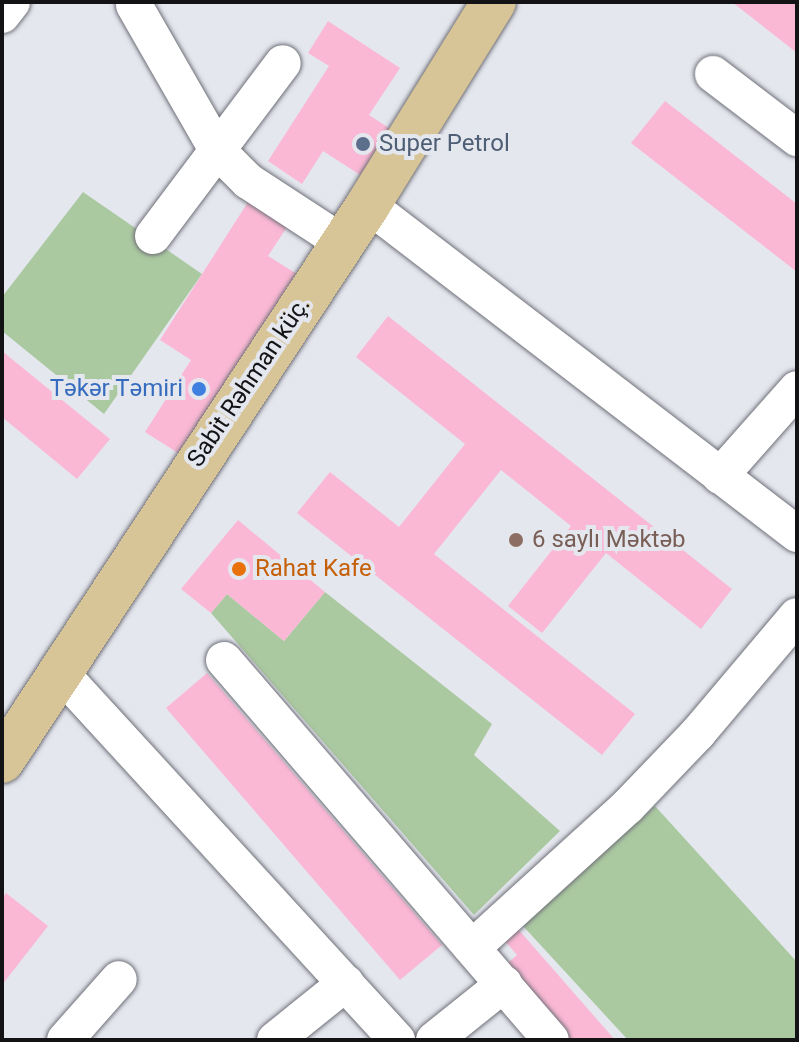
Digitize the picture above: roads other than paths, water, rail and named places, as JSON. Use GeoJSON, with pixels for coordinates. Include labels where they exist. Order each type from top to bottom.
{"type":"FeatureCollection","features":[{"type":"Feature","properties":{"kind":"main road","name":"Sabit Rəhman küç."},"geometry":{"type":"LineString","coordinates":[[2,761],[58,670],[368,205],[482,6]]}},
{"type":"Feature","properties":{"kind":"street"},"geometry":{"type":"LineString","coordinates":[[2,15],[12,2]]}},
{"type":"Feature","properties":{"kind":"street"},"geometry":{"type":"LineString","coordinates":[[134,5],[217,150],[248,181],[343,243]]}},
{"type":"Feature","properties":{"kind":"street"},"geometry":{"type":"LineString","coordinates":[[153,236],[283,63]]}},
{"type":"Feature","properties":{"kind":"street"},"geometry":{"type":"LineString","coordinates":[[713,74],[797,138]]}},
{"type":"Feature","properties":{"kind":"street"},"geometry":{"type":"LineString","coordinates":[[368,205],[797,534]]}},
{"type":"Feature","properties":{"kind":"street"},"geometry":{"type":"LineString","coordinates":[[720,476],[797,389]]}},
{"type":"Feature","properties":{"kind":"street"},"geometry":{"type":"LineString","coordinates":[[472,948],[658,775],[797,616]]}},
{"type":"Feature","properties":{"kind":"street"},"geometry":{"type":"LineString","coordinates":[[224,660],[551,1040]]}},
{"type":"Feature","properties":{"kind":"street"},"geometry":{"type":"LineString","coordinates":[[58,670],[397,1040]]}},
{"type":"Feature","properties":{"kind":"street"},"geometry":{"type":"LineString","coordinates":[[65,1040],[119,979]]}},
{"type":"Feature","properties":{"kind":"street"},"geometry":{"type":"LineString","coordinates":[[275,1040],[346,983]]}},
{"type":"Feature","properties":{"kind":"street"},"geometry":{"type":"LineString","coordinates":[[434,1040],[504,984]]}},
{"type":"Feature","properties":{"kind":"place","name":"Super Petrol"},"geometry":{"type":"Point","coordinates":[363,144]}},
{"type":"Feature","properties":{"kind":"place","name":"Təkər Təmiri"},"geometry":{"type":"Point","coordinates":[199,389]}},
{"type":"Feature","properties":{"kind":"place","name":"6 saylı Məktəb"},"geometry":{"type":"Point","coordinates":[516,540]}},
{"type":"Feature","properties":{"kind":"place","name":"Rahat Kafe"},"geometry":{"type":"Point","coordinates":[239,569]}}]}
